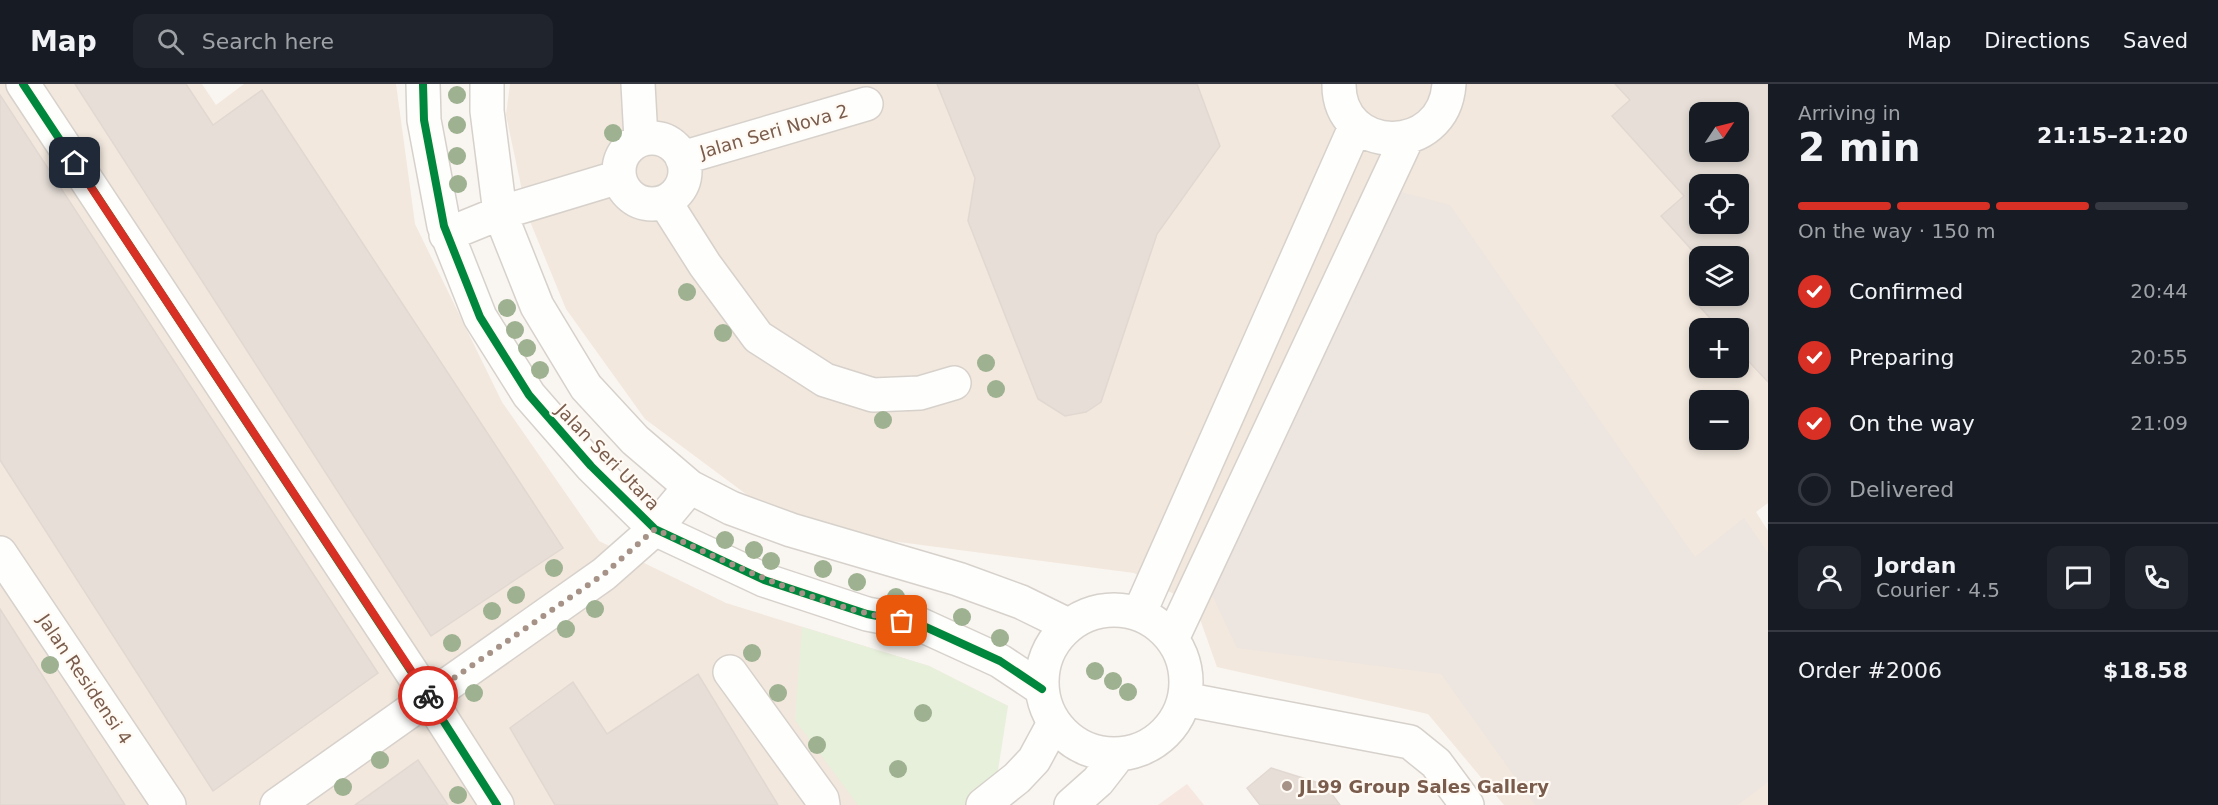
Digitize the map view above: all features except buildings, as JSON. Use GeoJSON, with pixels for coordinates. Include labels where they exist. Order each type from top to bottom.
{"type":"FeatureCollection","features":[{"type":"Feature","properties":{"kind":"street"},"geometry":{"type":"LineString","coordinates":[[23,84],[497,805]]}},
{"type":"Feature","properties":{"kind":"street","name":"Jalan Seri Utara"},"geometry":{"type":"LineString","coordinates":[[423,84],[424,120],[446,235],[480,318],[529,395],[591,466],[655,529],[764,580],[867,614],[919,624],[1000,661],[1041,689]]}},
{"type":"Feature","properties":{"kind":"street","name":"Jalan Seri Utara"},"geometry":{"type":"LineString","coordinates":[[488,84],[486,111],[500,213],[537,306],[586,387],[634,440],[690,487],[731,508],[791,530],[958,579],[1021,602],[1068,625]]}},
{"type":"Feature","properties":{"kind":"street"},"geometry":{"type":"LineString","coordinates":[[638,84],[641,139]]}},
{"type":"Feature","properties":{"kind":"street"},"geometry":{"type":"LineString","coordinates":[[1339,84],[1345,110],[1356,125],[1372,135],[1390,139],[1407,138],[1423,131],[1437,119],[1446,104],[1449,84]]}},
{"type":"Feature","properties":{"kind":"street","name":"Jalan Seri Nova 2"},"geometry":{"type":"LineString","coordinates":[[682,158],[866,104]]}},
{"type":"Feature","properties":{"kind":"street"},"geometry":{"type":"LineString","coordinates":[[1139,614],[1356,125]]}},
{"type":"Feature","properties":{"kind":"street"},"geometry":{"type":"LineString","coordinates":[[651,137],[670,143],[682,158],[685,169],[680,189],[664,202],[645,204],[636,200],[628,194],[619,177],[621,158],[626,150],[641,139],[651,137]]}},
{"type":"Feature","properties":{"kind":"street"},"geometry":{"type":"LineString","coordinates":[[1172,639],[1407,138]]}},
{"type":"Feature","properties":{"kind":"street"},"geometry":{"type":"LineString","coordinates":[[446,235],[500,213],[619,177]]}},
{"type":"Feature","properties":{"kind":"street"},"geometry":{"type":"LineString","coordinates":[[664,202],[705,265],[758,337],[825,380],[873,395],[920,393],[954,383]]}},
{"type":"Feature","properties":{"kind":"street"},"geometry":{"type":"LineString","coordinates":[[277,805],[604,574],[655,529],[690,487]]}},
{"type":"Feature","properties":{"kind":"street","name":"Jalan Residensi 4"},"geometry":{"type":"LineString","coordinates":[[0,553],[169,805]]}},
{"type":"Feature","properties":{"kind":"street"},"geometry":{"type":"LineString","coordinates":[[1115,609],[1139,614],[1157,624],[1172,639],[1182,658],[1186,678],[1184,699],[1176,720],[1161,737],[1142,749],[1119,754],[1094,752],[1072,741],[1054,723],[1041,689],[1043,665],[1052,642],[1068,625],[1090,613],[1115,609]]}},
{"type":"Feature","properties":{"kind":"street"},"geometry":{"type":"LineString","coordinates":[[730,672],[822,799],[823,805]]}},
{"type":"Feature","properties":{"kind":"street"},"geometry":{"type":"LineString","coordinates":[[1184,699],[1410,742],[1436,763],[1467,805]]}},
{"type":"Feature","properties":{"kind":"street"},"geometry":{"type":"LineString","coordinates":[[983,805],[1017,778],[1034,760],[1054,723]]}},
{"type":"Feature","properties":{"kind":"street"},"geometry":{"type":"LineString","coordinates":[[1071,805],[1098,781],[1119,754]]}},
{"type":"Feature","properties":{"kind":"shaded area"},"geometry":{"type":"Polygon","coordinates":[[[0,84],[202,84],[216,105],[244,84],[396,84],[415,224],[502,402],[599,541],[726,603],[929,666],[1008,706],[966,805],[0,805],[0,84]]]}},
{"type":"Feature","properties":{"kind":"shaded area"},"geometry":{"type":"Polygon","coordinates":[[[510,84],[1768,84],[1768,503],[1756,512],[1768,531],[1768,805],[1504,805],[1428,714],[1217,667],[1195,605],[1134,573],[854,536],[758,503],[645,419],[566,309],[527,214],[506,115],[510,84]]]}},
{"type":"Feature","properties":{"kind":"shaded area"},"geometry":{"type":"Polygon","coordinates":[[[1382,187],[1450,205],[1695,557],[1744,518],[1768,553],[1768,782],[1738,805],[1535,805],[1441,674],[1237,648],[1199,567],[1382,187]]]}},
{"type":"Feature","properties":{"kind":"shaded area"},"geometry":{"type":"Polygon","coordinates":[[[1187,784],[1204,805],[1158,805],[1187,784]]]}},
{"type":"Feature","properties":{"kind":"green space"},"geometry":{"type":"Polygon","coordinates":[[[802,627],[929,666],[1008,706],[996,783],[966,805],[858,805],[795,720],[802,627]]]}},
{"type":"Feature","properties":{"kind":"cycle path"},"geometry":{"type":"LineString","coordinates":[[23,84],[497,805]]}},
{"type":"Feature","properties":{"kind":"cycle path"},"geometry":{"type":"LineString","coordinates":[[423,84],[424,120],[444,226],[480,317],[529,395],[591,466],[655,529],[764,580],[867,614],[919,624],[1000,661],[1042,689]]}},
{"type":"Feature","properties":{"kind":"way so far"},"geometry":{"type":"LineString","coordinates":[[428,696],[604,574],[655,529],[764,580],[867,614],[902,621]]}},
{"type":"Feature","properties":{"kind":"place","name":"JL99 Group Sales Gallery"},"geometry":{"type":"Point","coordinates":[1287,786]}},
{"type":"Feature","properties":{"kind":"route"},"geometry":{"type":"LineString","coordinates":[[75,163],[428,696]]}}]}
